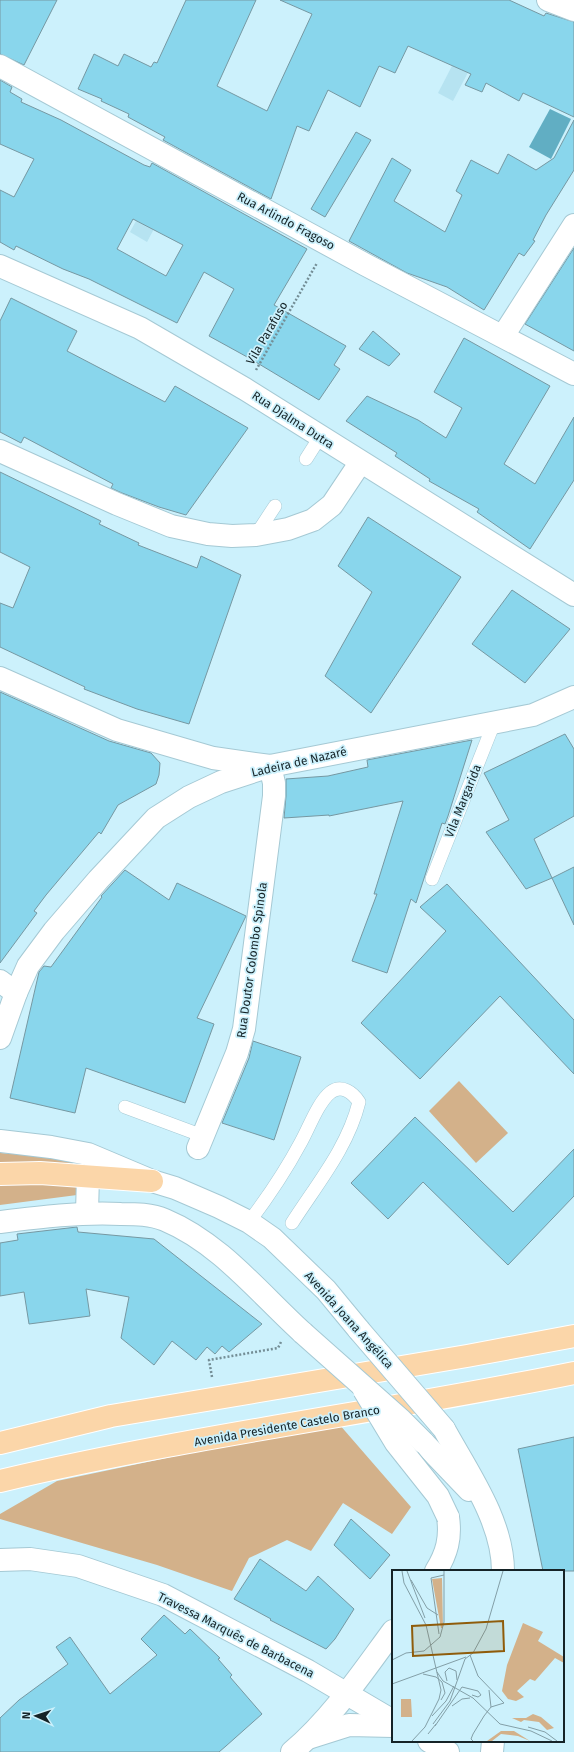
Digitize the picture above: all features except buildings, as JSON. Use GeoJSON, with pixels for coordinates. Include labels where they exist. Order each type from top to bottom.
{"type":"FeatureCollection","features":[{"type":"Feature","properties":{"kind":"main road"},"geometry":{"type":"LineString","coordinates":[[0,1174],[40,1173],[152,1181]]}},
{"type":"Feature","properties":{"kind":"main road"},"geometry":{"type":"LineString","coordinates":[[0,1443],[118,1415],[467,1356],[574,1336]]}},
{"type":"Feature","properties":{"kind":"main road","name":"Avenida Presidente Castelo Branco"},"geometry":{"type":"LineString","coordinates":[[0,1481],[80,1462],[475,1394],[574,1373]]}},
{"type":"Feature","properties":{"kind":"street"},"geometry":{"type":"LineString","coordinates":[[548,0],[574,10]]}},
{"type":"Feature","properties":{"kind":"street","name":"Rua Arlindo Fragoso"},"geometry":{"type":"LineString","coordinates":[[0,66],[366,265],[574,374]]}},
{"type":"Feature","properties":{"kind":"street"},"geometry":{"type":"LineString","coordinates":[[503,336],[574,225]]}},
{"type":"Feature","properties":{"kind":"street","name":"Rua Djalma Dutra"},"geometry":{"type":"LineString","coordinates":[[0,266],[140,328],[245,389],[360,463],[574,594]]}},
{"type":"Feature","properties":{"kind":"street"},"geometry":{"type":"LineString","coordinates":[[0,451],[117,504],[171,526],[208,534],[232,536],[256,535],[288,529],[313,520],[332,505],[360,463]]}},
{"type":"Feature","properties":{"kind":"street"},"geometry":{"type":"LineString","coordinates":[[0,678],[117,730],[213,758],[270,766]]}},
{"type":"Feature","properties":{"kind":"street","name":"Ladeira de Nazaré"},"geometry":{"type":"LineString","coordinates":[[0,1038],[8,987],[28,966],[54,931],[98,880],[156,818],[189,797],[215,785],[270,766],[533,715],[574,696]]}},
{"type":"Feature","properties":{"kind":"street","name":"Rua Doutor Colombo Spinola"},"geometry":{"type":"LineString","coordinates":[[201,1142],[237,1053],[244,1029],[274,796],[274,783],[270,766]]}},
{"type":"Feature","properties":{"kind":"street","name":"Avenida Joana Angélica"},"geometry":{"type":"LineString","coordinates":[[0,1141],[51,1147],[88,1154],[219,1207],[249,1222],[272,1238],[326,1290],[444,1429],[488,1509],[499,1535],[503,1570]]}},
{"type":"Feature","properties":{"kind":"street"},"geometry":{"type":"LineString","coordinates":[[87,1212],[88,1177]]}},
{"type":"Feature","properties":{"kind":"street","name":"Avenida Joana Angélica"},"geometry":{"type":"LineString","coordinates":[[0,1222],[87,1212],[144,1214],[165,1220],[188,1232],[217,1251],[303,1333],[362,1387],[401,1420],[488,1509]]}},
{"type":"Feature","properties":{"kind":"street"},"geometry":{"type":"LineString","coordinates":[[362,1387],[396,1443],[438,1496],[448,1517],[450,1535],[446,1554],[437,1570]]}},
{"type":"Feature","properties":{"kind":"street","name":"Travessa Marquês de Barbacena"},"geometry":{"type":"LineString","coordinates":[[0,1560],[30,1559],[78,1566],[163,1595],[308,1671],[392,1719]]}},
{"type":"Feature","properties":{"kind":"street"},"geometry":{"type":"LineString","coordinates":[[292,1752],[308,1738],[347,1694],[392,1632]]}},
{"type":"Feature","properties":{"kind":"street"},"geometry":{"type":"LineString","coordinates":[[308,1738],[349,1725],[392,1726]]}},
{"type":"Feature","properties":{"kind":"street"},"geometry":{"type":"LineString","coordinates":[[431,1742],[448,1752]]}},
{"type":"Feature","properties":{"kind":"street"},"geometry":{"type":"LineString","coordinates":[[492,1752],[493,1742]]}},
{"type":"Feature","properties":{"kind":"lane"},"geometry":{"type":"LineString","coordinates":[[306,459],[320,437]]}},
{"type":"Feature","properties":{"kind":"lane"},"geometry":{"type":"LineString","coordinates":[[256,535],[275,506]]}},
{"type":"Feature","properties":{"kind":"lane","name":"Vila Margarida"},"geometry":{"type":"LineString","coordinates":[[432,879],[494,723]]}},
{"type":"Feature","properties":{"kind":"lane"},"geometry":{"type":"LineString","coordinates":[[249,1222],[301,1143],[322,1104],[331,1092],[343,1089],[353,1094],[359,1102],[352,1126],[331,1165],[292,1223]]}},
{"type":"Feature","properties":{"kind":"lane"},"geometry":{"type":"LineString","coordinates":[[124,1107],[201,1142]]}},
{"type":"Feature","properties":{"kind":"path","name":"Vila Parafuso"},"geometry":{"type":"LineString","coordinates":[[245,389],[304,286]]}},
{"type":"Feature","properties":{"kind":"path"},"geometry":{"type":"LineString","coordinates":[[209,1360],[278,1348]]}},
{"type":"Feature","properties":{"kind":"shaded area"},"geometry":{"type":"Polygon","coordinates":[[[486,0],[506,0],[453,101],[438,93],[486,0]]]}},
{"type":"Feature","properties":{"kind":"shaded area"},"geometry":{"type":"Polygon","coordinates":[[[550,109],[571,119],[551,159],[529,147],[550,109]]]}},
{"type":"Feature","properties":{"kind":"shaded area"},"geometry":{"type":"Polygon","coordinates":[[[161,175],[178,184],[147,242],[130,232],[161,175]]]}},
{"type":"Feature","properties":{"kind":"shaded area"},"geometry":{"type":"Polygon","coordinates":[[[459,1081],[508,1133],[476,1163],[429,1111],[459,1081]]]}},
{"type":"Feature","properties":{"kind":"shaded area"},"geometry":{"type":"Polygon","coordinates":[[[0,1153],[72,1158],[77,1195],[0,1205],[0,1153]]]}},
{"type":"Feature","properties":{"kind":"shaded area"},"geometry":{"type":"Polygon","coordinates":[[[332,1416],[411,1507],[392,1534],[343,1503],[311,1551],[287,1540],[249,1558],[232,1591],[157,1565],[0,1519],[0,1514],[57,1481],[252,1440],[332,1416]]]}}]}
